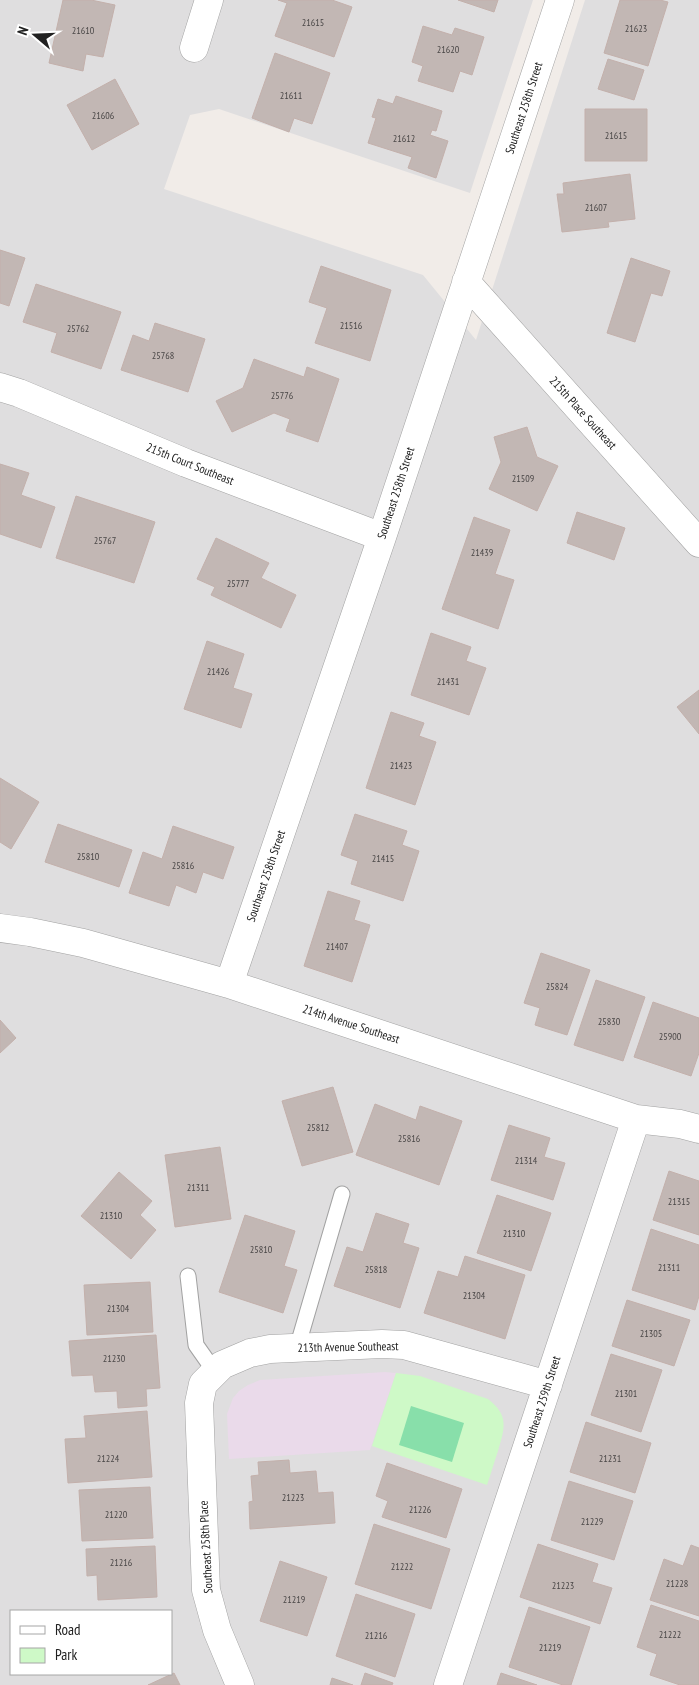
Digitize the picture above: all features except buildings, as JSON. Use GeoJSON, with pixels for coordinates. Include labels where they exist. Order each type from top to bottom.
{"type":"FeatureCollection","features":[{"type":"Feature","properties":{"kind":"street"},"geometry":{"type":"LineString","coordinates":[[194,48],[210,0]]}},
{"type":"Feature","properties":{"kind":"street","name":"Southeast 258th Street"},"geometry":{"type":"LineString","coordinates":[[229,984],[382,537],[560,0]]}},
{"type":"Feature","properties":{"kind":"street","name":"215th Place Southeast"},"geometry":{"type":"LineString","coordinates":[[466,282],[699,543]]}},
{"type":"Feature","properties":{"kind":"street","name":"215th Court Southeast"},"geometry":{"type":"LineString","coordinates":[[0,387],[19,393],[186,463],[382,537]]}},
{"type":"Feature","properties":{"kind":"street","name":"214th Avenue Southeast"},"geometry":{"type":"LineString","coordinates":[[0,928],[30,932],[83,944],[229,984],[636,1119],[680,1124],[699,1129]]}},
{"type":"Feature","properties":{"kind":"street","name":"Southeast 259th Street"},"geometry":{"type":"LineString","coordinates":[[448,1685],[636,1119]]}},
{"type":"Feature","properties":{"kind":"street","name":"213th Avenue Southeast"},"geometry":{"type":"LineString","coordinates":[[199,1404],[203,1384],[222,1364],[250,1353],[270,1349],[382,1344],[404,1345],[548,1385]]}},
{"type":"Feature","properties":{"kind":"street","name":"Southeast 258th Place"},"geometry":{"type":"LineString","coordinates":[[199,1404],[206,1590],[217,1630],[240,1685]]}},
{"type":"Feature","properties":{"kind":"lane"},"geometry":{"type":"LineString","coordinates":[[296,1348],[342,1194]]}},
{"type":"Feature","properties":{"kind":"lane"},"geometry":{"type":"LineString","coordinates":[[188,1276],[196,1344],[215,1372]]}},
{"type":"Feature","properties":{"kind":"shaded area"},"geometry":{"type":"Polygon","coordinates":[[[0,0],[533,0],[470,193],[219,109],[190,115],[164,189],[423,275],[476,340],[585,0],[699,0],[699,1685],[0,1685],[0,0]]]}},
{"type":"Feature","properties":{"kind":"shaded area"},"geometry":{"type":"Polygon","coordinates":[[[385,1372],[396,1373],[370,1450],[229,1459],[227,1414],[233,1398],[248,1385],[260,1380],[385,1372]]]}},
{"type":"Feature","properties":{"kind":"green space"},"geometry":{"type":"Polygon","coordinates":[[[396,1373],[420,1376],[488,1399],[495,1405],[504,1422],[500,1443],[487,1485],[372,1446],[396,1373]]]}},
{"type":"Feature","properties":{"kind":"green space"},"geometry":{"type":"Polygon","coordinates":[[[411,1406],[464,1423],[452,1462],[399,1445],[411,1406]]]}}]}
